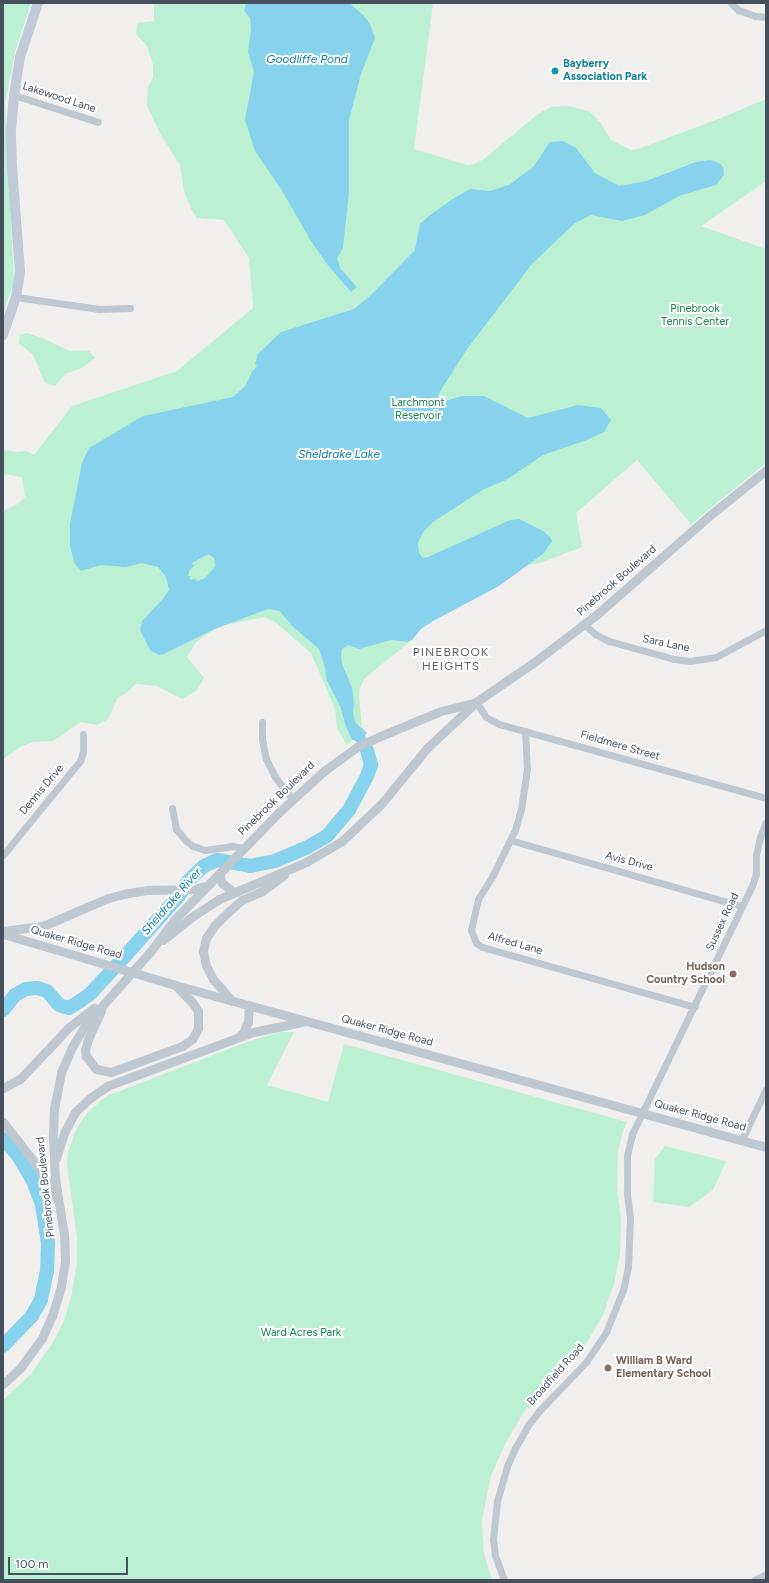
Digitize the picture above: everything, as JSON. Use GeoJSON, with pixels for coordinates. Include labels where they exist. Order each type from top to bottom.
{"type":"FeatureCollection","features":[{"type":"Feature","properties":{"kind":"main road"},"geometry":{"type":"LineString","coordinates":[[3,334],[16,297],[20,271],[12,167],[11,130],[14,96],[20,57],[38,3]]}},
{"type":"Feature","properties":{"kind":"street"},"geometry":{"type":"LineString","coordinates":[[731,3],[738,10],[755,16],[766,17]]}},
{"type":"Feature","properties":{"kind":"street","name":"Lakewood Lane"},"geometry":{"type":"LineString","coordinates":[[14,96],[98,122]]}},
{"type":"Feature","properties":{"kind":"street"},"geometry":{"type":"LineString","coordinates":[[16,297],[99,309],[130,308]]}},
{"type":"Feature","properties":{"kind":"street","name":"Pinebrook Boulevard"},"geometry":{"type":"LineString","coordinates":[[150,952],[200,911],[233,892],[296,866],[325,851],[351,833],[382,803],[428,748],[476,702],[533,663],[622,594],[709,516],[766,470]]}},
{"type":"Feature","properties":{"kind":"street","name":"Sara Lane"},"geometry":{"type":"LineString","coordinates":[[584,624],[595,634],[609,641],[674,659],[690,661],[716,657],[766,630]]}},
{"type":"Feature","properties":{"kind":"street","name":"Pinebrook Boulevard"},"geometry":{"type":"LineString","coordinates":[[3,1384],[32,1353],[52,1316],[61,1286],[65,1261],[64,1234],[54,1163],[53,1115],[61,1072],[79,1035],[105,1000],[150,952],[175,919],[292,799],[324,771],[348,753],[387,733],[442,711],[476,702]]}},
{"type":"Feature","properties":{"kind":"street","name":"Fieldmere Street"},"geometry":{"type":"LineString","coordinates":[[476,702],[483,713],[490,720],[766,798]]}},
{"type":"Feature","properties":{"kind":"street"},"geometry":{"type":"LineString","coordinates":[[262,722],[262,739],[266,759],[275,777],[292,799]]}},
{"type":"Feature","properties":{"kind":"street","name":"Alfred Lane"},"geometry":{"type":"LineString","coordinates":[[525,731],[527,769],[525,789],[515,830],[493,875],[478,899],[471,930],[476,943],[482,947],[695,1007]]}},
{"type":"Feature","properties":{"kind":"street","name":"Dennis Drive"},"geometry":{"type":"LineString","coordinates":[[3,855],[80,761],[83,752],[83,734]]}},
{"type":"Feature","properties":{"kind":"street"},"geometry":{"type":"LineString","coordinates":[[172,808],[176,829],[186,841],[193,846],[205,850],[232,846],[244,848]]}},
{"type":"Feature","properties":{"kind":"street","name":"Sussex Road"},"geometry":{"type":"LineString","coordinates":[[643,1113],[695,1007],[756,874],[756,855],[760,837],[766,822]]}},
{"type":"Feature","properties":{"kind":"street","name":"Avis Drive"},"geometry":{"type":"LineString","coordinates":[[510,840],[742,906]]}},
{"type":"Feature","properties":{"kind":"street"},"geometry":{"type":"LineString","coordinates":[[232,1001],[213,979],[206,966],[204,951],[206,938],[214,926],[242,900],[262,891],[296,866]]}},
{"type":"Feature","properties":{"kind":"street"},"geometry":{"type":"LineString","coordinates":[[219,874],[222,883],[233,892]]}},
{"type":"Feature","properties":{"kind":"street"},"geometry":{"type":"LineString","coordinates":[[3,930],[43,926],[108,898],[139,891],[192,889],[208,886]]}},
{"type":"Feature","properties":{"kind":"street","name":"Quaker Ridge Road"},"geometry":{"type":"LineString","coordinates":[[3,934],[232,1001],[742,1139],[766,1147]]}},
{"type":"Feature","properties":{"kind":"street"},"geometry":{"type":"LineString","coordinates":[[105,1000],[85,1050],[86,1056],[92,1066],[101,1071],[111,1072],[182,1046],[188,1043],[196,1034],[199,1022],[198,1011],[192,1002],[175,985]]}},
{"type":"Feature","properties":{"kind":"street"},"geometry":{"type":"LineString","coordinates":[[3,1088],[20,1079],[68,1028],[105,1000]]}},
{"type":"Feature","properties":{"kind":"street"},"geometry":{"type":"LineString","coordinates":[[238,1037],[243,1033],[248,1022],[249,1005]]}},
{"type":"Feature","properties":{"kind":"street"},"geometry":{"type":"LineString","coordinates":[[54,1163],[69,1122],[82,1105],[97,1092],[116,1081],[238,1037],[264,1029],[305,1021]]}},
{"type":"Feature","properties":{"kind":"street"},"geometry":{"type":"LineString","coordinates":[[742,1139],[766,1089]]}},
{"type":"Feature","properties":{"kind":"street","name":"Broadfield Road"},"geometry":{"type":"LineString","coordinates":[[504,1580],[495,1555],[493,1539],[497,1501],[507,1466],[515,1448],[529,1424],[539,1411],[586,1362],[606,1332],[623,1290],[628,1267],[630,1218],[626,1192],[627,1156],[632,1134],[643,1113]]}},
{"type":"Feature","properties":{"kind":"street"},"geometry":{"type":"LineString","coordinates":[[3,1122],[35,1163],[59,1204]]}},
{"type":"Feature","properties":{"kind":"street"},"geometry":{"type":"LineString","coordinates":[[754,1580],[766,1574]]}},
{"type":"Feature","properties":{"kind":"green space"},"geometry":{"type":"Polygon","coordinates":[[[3,3],[31,3],[15,52],[5,104],[14,281],[3,314],[3,3]]]}},
{"type":"Feature","properties":{"kind":"green space","name":"Larchmont Reservoir"},"geometry":{"type":"Polygon","coordinates":[[[154,3],[433,3],[414,149],[467,165],[474,164],[484,159],[538,114],[551,107],[570,106],[590,112],[600,122],[611,140],[631,150],[638,149],[721,118],[766,99],[766,181],[701,226],[766,249],[766,463],[691,524],[637,460],[576,513],[582,547],[543,562],[526,566],[390,640],[407,642],[412,640],[365,678],[360,688],[359,697],[362,727],[355,722],[352,712],[354,705],[341,656],[286,605],[210,601],[165,654],[215,629],[196,642],[187,657],[204,678],[196,691],[182,699],[157,686],[136,684],[125,694],[118,697],[108,719],[97,725],[81,722],[53,741],[33,742],[20,747],[3,759],[3,511],[18,504],[25,497],[22,477],[3,474],[3,450],[17,452],[26,451],[34,455],[72,406],[177,371],[253,308],[249,258],[224,220],[197,218],[191,209],[184,190],[180,165],[161,135],[147,106],[148,87],[153,77],[153,64],[147,46],[136,34],[137,23],[154,21],[154,3]]]}},
{"type":"Feature","properties":{"kind":"green space"},"geometry":{"type":"Polygon","coordinates":[[[27,333],[70,351],[89,351],[95,358],[82,368],[65,374],[55,386],[45,383],[33,355],[19,343],[20,335],[27,333]]]}},
{"type":"Feature","properties":{"kind":"green space"},"geometry":{"type":"Polygon","coordinates":[[[268,609],[279,611],[293,627],[319,649],[325,668],[327,681],[340,706],[346,727],[352,740],[347,745],[337,728],[335,709],[311,653],[275,622],[264,617],[225,625],[268,609]]]}},
{"type":"Feature","properties":{"kind":"green space","name":"Ward Acres Park"},"geometry":{"type":"Polygon","coordinates":[[[280,1032],[294,1032],[267,1085],[328,1102],[344,1044],[627,1122],[618,1150],[617,1187],[621,1218],[620,1253],[614,1284],[603,1315],[586,1344],[558,1378],[529,1409],[527,1407],[505,1444],[491,1476],[482,1520],[484,1554],[492,1580],[3,1580],[3,1400],[31,1374],[52,1344],[64,1321],[71,1297],[77,1262],[77,1238],[67,1165],[68,1152],[76,1130],[87,1113],[107,1096],[247,1042],[280,1032]]]}},
{"type":"Feature","properties":{"kind":"green space"},"geometry":{"type":"Polygon","coordinates":[[[665,1146],[726,1161],[713,1190],[689,1207],[653,1202],[655,1159],[665,1146]]]}},
{"type":"Feature","properties":{"kind":"water","name":"Goodliffe Pond"},"geometry":{"type":"Polygon","coordinates":[[[246,3],[349,3],[363,15],[370,24],[375,38],[361,74],[349,120],[349,192],[343,248],[337,258],[340,268],[357,287],[351,292],[327,264],[311,241],[281,189],[255,151],[245,120],[254,72],[248,52],[251,30],[250,18],[244,11],[246,3]]]}},
{"type":"Feature","properties":{"kind":"water","name":"Sheldrake Lake"},"geometry":{"type":"Polygon","coordinates":[[[563,141],[576,148],[595,173],[619,186],[646,181],[696,162],[710,160],[719,163],[723,167],[724,175],[716,185],[679,196],[645,215],[622,221],[591,215],[575,223],[532,264],[467,349],[439,393],[438,399],[445,401],[462,396],[484,396],[528,418],[578,405],[601,408],[611,420],[604,432],[587,440],[543,455],[506,480],[484,489],[433,522],[423,532],[418,543],[419,553],[423,558],[428,557],[510,520],[519,519],[543,531],[550,537],[552,541],[544,553],[499,586],[433,621],[421,629],[412,640],[407,642],[391,640],[359,649],[348,645],[342,649],[341,655],[343,666],[352,688],[355,722],[367,733],[365,735],[368,747],[367,750],[352,740],[346,727],[340,706],[327,681],[325,668],[319,649],[293,627],[279,611],[268,609],[215,629],[164,654],[159,655],[150,650],[140,630],[142,621],[169,590],[166,577],[158,567],[142,563],[126,567],[101,565],[81,571],[74,562],[70,546],[70,524],[82,463],[89,448],[143,416],[233,397],[245,386],[252,372],[257,366],[255,364],[258,354],[281,332],[354,309],[371,295],[415,250],[420,224],[429,216],[451,200],[470,189],[490,191],[509,185],[533,167],[550,142],[563,141]],[[208,554],[192,563],[193,565],[197,564],[190,569],[188,576],[191,576],[189,578],[191,580],[197,578],[195,580],[197,581],[204,579],[215,566],[214,558],[208,554]]]}},
{"type":"Feature","properties":{"kind":"waterway","name":"Sheldrake River"},"geometry":{"type":"LineString","coordinates":[[3,1010],[15,995],[26,989],[37,988],[47,991],[59,1005],[69,1008],[90,994],[178,897],[189,880],[204,866],[217,860],[250,866],[275,861],[306,848],[327,836],[349,810],[367,776],[371,765],[367,750]]}},
{"type":"Feature","properties":{"kind":"waterway","name":"Sheldrake River"},"geometry":{"type":"LineString","coordinates":[[3,1139],[17,1154],[33,1181],[42,1205],[48,1244],[47,1271],[41,1300],[31,1317],[3,1346]]}},
{"type":"Feature","properties":{"kind":"place","name":"Bayberry Association Park"},"geometry":{"type":"Point","coordinates":[555,71]}},
{"type":"Feature","properties":{"kind":"place","name":"Hudson Country School"},"geometry":{"type":"Point","coordinates":[733,974]}},
{"type":"Feature","properties":{"kind":"place","name":"William B Ward Elementary School"},"geometry":{"type":"Point","coordinates":[608,1368]}},
{"type":"Feature","properties":{"kind":"district","name":"PINEBROOK HEIGHTS"},"geometry":{"type":"Point","coordinates":[451,660]}},
{"type":"Feature","properties":{"kind":"park label","name":"Pinebrook Tennis Center"},"geometry":{"type":"Point","coordinates":[695,316]}}]}
